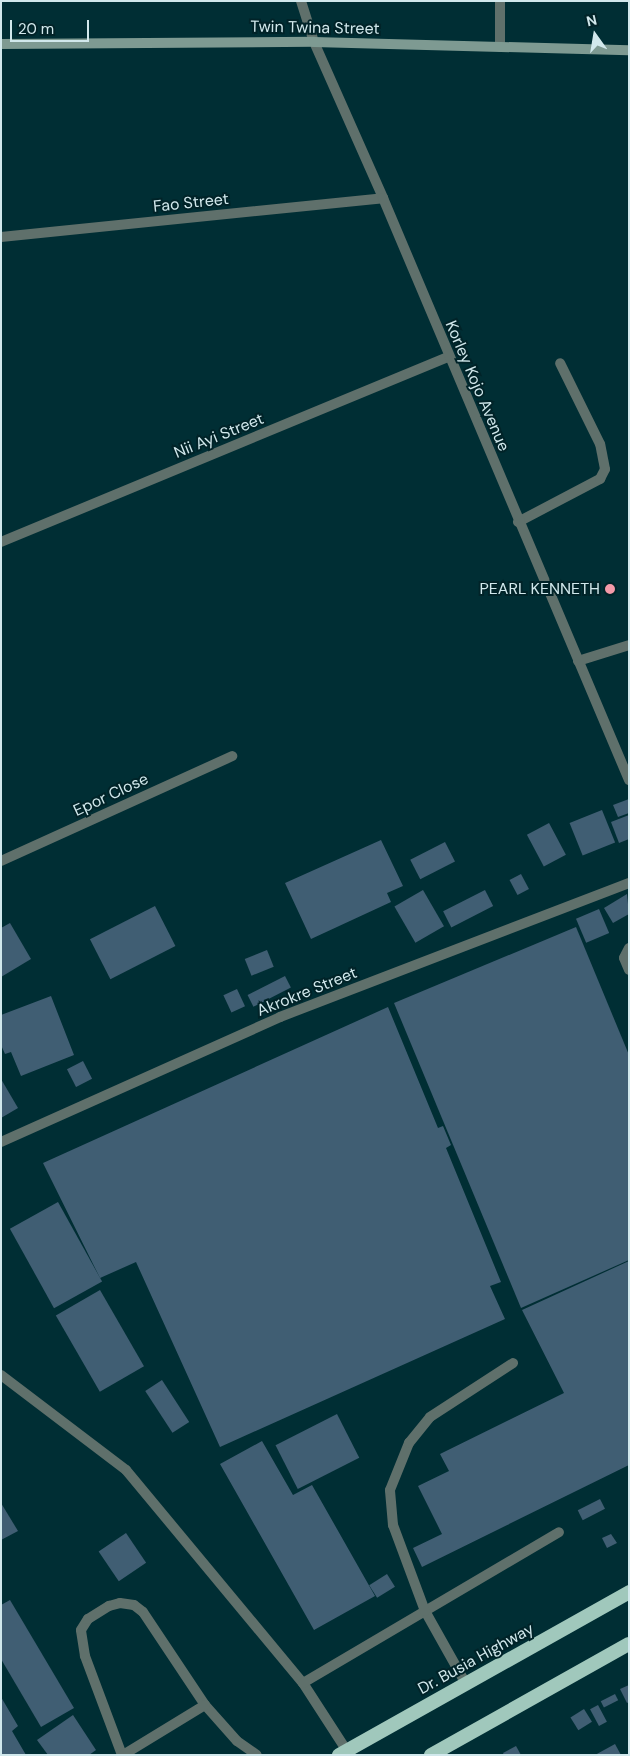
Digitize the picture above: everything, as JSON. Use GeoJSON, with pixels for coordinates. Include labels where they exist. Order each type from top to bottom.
{"type":"FeatureCollection","features":[{"type":"Feature","properties":{"kind":"highway","name":"Dr. Busia Highway"},"geometry":{"type":"LineString","coordinates":[[343,1753],[629,1592]]}},
{"type":"Feature","properties":{"kind":"highway"},"geometry":{"type":"LineString","coordinates":[[430,1755],[629,1644]]}},
{"type":"Feature","properties":{"kind":"main road","name":"Twin Twina Street"},"geometry":{"type":"LineString","coordinates":[[1,44],[314,42],[629,50]]}},
{"type":"Feature","properties":{"kind":"street","name":"Korley Kojo Avenue"},"geometry":{"type":"LineString","coordinates":[[301,1],[314,42],[383,198],[518,522],[628,774]]}},
{"type":"Feature","properties":{"kind":"street"},"geometry":{"type":"LineString","coordinates":[[500,1],[500,47]]}},
{"type":"Feature","properties":{"kind":"street","name":"Fao Street"},"geometry":{"type":"LineString","coordinates":[[1,238],[383,198]]}},
{"type":"Feature","properties":{"kind":"street","name":"Nii Ayi Street"},"geometry":{"type":"LineString","coordinates":[[1,542],[448,357]]}},
{"type":"Feature","properties":{"kind":"street"},"geometry":{"type":"LineString","coordinates":[[518,522],[600,479],[605,469],[600,444],[560,363]]}},
{"type":"Feature","properties":{"kind":"street"},"geometry":{"type":"LineString","coordinates":[[578,661],[629,645]]}},
{"type":"Feature","properties":{"kind":"street","name":"Epor Close"},"geometry":{"type":"LineString","coordinates":[[1,861],[232,756]]}},
{"type":"Feature","properties":{"kind":"street","name":"Akrokre Street"},"geometry":{"type":"LineString","coordinates":[[1,1142],[280,1017],[629,883]]}},
{"type":"Feature","properties":{"kind":"street"},"geometry":{"type":"LineString","coordinates":[[629,948],[624,958],[629,970]]}},
{"type":"Feature","properties":{"kind":"street"},"geometry":{"type":"LineString","coordinates":[[466,1684],[425,1611],[393,1525],[390,1490],[409,1442],[430,1417],[512,1363]]}},
{"type":"Feature","properties":{"kind":"street"},"geometry":{"type":"LineString","coordinates":[[1,1376],[126,1470],[303,1683],[343,1753]]}},
{"type":"Feature","properties":{"kind":"street"},"geometry":{"type":"LineString","coordinates":[[303,1683],[559,1532]]}},
{"type":"Feature","properties":{"kind":"street"},"geometry":{"type":"LineString","coordinates":[[205,1705],[122,1755],[82,1647],[81,1630],[88,1619],[108,1606],[120,1603],[134,1605],[143,1612],[205,1705],[237,1740],[257,1755]]}},
{"type":"Feature","properties":{"kind":"building"},"geometry":{"type":"Polygon","coordinates":[[[629,799],[629,813],[618,817],[613,805],[629,799]]]}},
{"type":"Feature","properties":{"kind":"building"},"geometry":{"type":"Polygon","coordinates":[[[602,810],[615,842],[583,856],[570,823],[602,810]]]}},
{"type":"Feature","properties":{"kind":"building"},"geometry":{"type":"Polygon","coordinates":[[[629,815],[629,839],[619,843],[611,822],[629,815]]]}},
{"type":"Feature","properties":{"kind":"building"},"geometry":{"type":"Polygon","coordinates":[[[549,823],[566,855],[544,867],[527,835],[549,823]]]}},
{"type":"Feature","properties":{"kind":"building"},"geometry":{"type":"Polygon","coordinates":[[[381,840],[403,886],[387,893],[391,902],[311,939],[285,883],[381,840]]]}},
{"type":"Feature","properties":{"kind":"building"},"geometry":{"type":"Polygon","coordinates":[[[445,842],[455,862],[420,879],[410,860],[445,842]]]}},
{"type":"Feature","properties":{"kind":"building"},"geometry":{"type":"Polygon","coordinates":[[[521,874],[529,889],[518,895],[510,880],[521,874]]]}},
{"type":"Feature","properties":{"kind":"building"},"geometry":{"type":"Polygon","coordinates":[[[423,890],[444,926],[415,943],[394,906],[423,890]]]}},
{"type":"Feature","properties":{"kind":"building"},"geometry":{"type":"Polygon","coordinates":[[[485,890],[493,906],[451,927],[443,911],[485,890]]]}},
{"type":"Feature","properties":{"kind":"building"},"geometry":{"type":"Polygon","coordinates":[[[627,894],[629,914],[613,923],[604,908],[627,894]]]}},
{"type":"Feature","properties":{"kind":"building"},"geometry":{"type":"Polygon","coordinates":[[[155,906],[175,946],[110,979],[90,939],[155,906]]]}},
{"type":"Feature","properties":{"kind":"building"},"geometry":{"type":"Polygon","coordinates":[[[599,909],[609,933],[586,943],[576,919],[599,909]]]}},
{"type":"Feature","properties":{"kind":"building"},"geometry":{"type":"Polygon","coordinates":[[[10,923],[31,959],[1,977],[1,928],[10,923]]]}},
{"type":"Feature","properties":{"kind":"building"},"geometry":{"type":"Polygon","coordinates":[[[576,927],[629,1055],[629,1260],[521,1308],[394,1003],[576,927]]]}},
{"type":"Feature","properties":{"kind":"building"},"geometry":{"type":"Polygon","coordinates":[[[267,950],[274,967],[251,976],[245,959],[267,950]]]}},
{"type":"Feature","properties":{"kind":"building"},"geometry":{"type":"Polygon","coordinates":[[[285,976],[291,988],[253,1007],[248,995],[285,976]]]}},
{"type":"Feature","properties":{"kind":"building"},"geometry":{"type":"Polygon","coordinates":[[[237,989],[245,1006],[231,1013],[223,995],[237,989]]]}},
{"type":"Feature","properties":{"kind":"building"},"geometry":{"type":"Polygon","coordinates":[[[51,996],[74,1055],[21,1076],[11,1052],[5,1054],[1,1045],[1,1015],[51,996]]]}},
{"type":"Feature","properties":{"kind":"building"},"geometry":{"type":"Polygon","coordinates":[[[388,1007],[438,1128],[443,1126],[451,1145],[446,1148],[501,1282],[490,1286],[505,1319],[220,1447],[136,1262],[100,1278],[43,1163],[388,1007]]]}},
{"type":"Feature","properties":{"kind":"building"},"geometry":{"type":"Polygon","coordinates":[[[83,1061],[92,1079],[76,1087],[67,1069],[83,1061]]]}},
{"type":"Feature","properties":{"kind":"building"},"geometry":{"type":"Polygon","coordinates":[[[1,1079],[18,1108],[1,1118],[1,1079]]]}},
{"type":"Feature","properties":{"kind":"building"},"geometry":{"type":"Polygon","coordinates":[[[58,1202],[102,1282],[54,1308],[10,1229],[58,1202]]]}},
{"type":"Feature","properties":{"kind":"building"},"geometry":{"type":"Polygon","coordinates":[[[629,1261],[629,1465],[422,1567],[413,1548],[442,1534],[418,1486],[449,1471],[440,1454],[564,1393],[522,1310],[629,1261]]]}},
{"type":"Feature","properties":{"kind":"building"},"geometry":{"type":"Polygon","coordinates":[[[100,1290],[144,1366],[100,1392],[56,1316],[100,1290]]]}},
{"type":"Feature","properties":{"kind":"building"},"geometry":{"type":"Polygon","coordinates":[[[162,1380],[189,1422],[172,1433],[145,1391],[162,1380]]]}},
{"type":"Feature","properties":{"kind":"building"},"geometry":{"type":"Polygon","coordinates":[[[337,1414],[359,1458],[298,1489],[276,1445],[337,1414]]]}},
{"type":"Feature","properties":{"kind":"building"},"geometry":{"type":"Polygon","coordinates":[[[262,1441],[293,1495],[312,1485],[375,1596],[314,1630],[220,1464],[262,1441]]]}},
{"type":"Feature","properties":{"kind":"building"},"geometry":{"type":"Polygon","coordinates":[[[600,1499],[605,1509],[583,1520],[578,1510],[600,1499]]]}},
{"type":"Feature","properties":{"kind":"building"},"geometry":{"type":"Polygon","coordinates":[[[1,1503],[18,1531],[1,1540],[1,1503]]]}},
{"type":"Feature","properties":{"kind":"building"},"geometry":{"type":"Polygon","coordinates":[[[126,1533],[146,1563],[119,1581],[99,1551],[126,1533]]]}},
{"type":"Feature","properties":{"kind":"building"},"geometry":{"type":"Polygon","coordinates":[[[611,1534],[617,1543],[607,1548],[602,1538],[611,1534]]]}},
{"type":"Feature","properties":{"kind":"building"},"geometry":{"type":"Polygon","coordinates":[[[387,1574],[395,1587],[377,1598],[369,1585],[387,1574]]]}},
{"type":"Feature","properties":{"kind":"building"},"geometry":{"type":"Polygon","coordinates":[[[10,1600],[74,1708],[41,1727],[1,1659],[1,1605],[10,1600]]]}},
{"type":"Feature","properties":{"kind":"building"},"geometry":{"type":"Polygon","coordinates":[[[629,1685],[629,1702],[627,1703],[620,1689],[629,1685]]]}},
{"type":"Feature","properties":{"kind":"building"},"geometry":{"type":"Polygon","coordinates":[[[615,1694],[618,1700],[604,1708],[601,1701],[615,1694]]]}},
{"type":"Feature","properties":{"kind":"building"},"geometry":{"type":"Polygon","coordinates":[[[1,1697],[18,1726],[12,1731],[26,1755],[1,1755],[1,1697]]]}},
{"type":"Feature","properties":{"kind":"building"},"geometry":{"type":"Polygon","coordinates":[[[598,1705],[607,1722],[599,1726],[590,1709],[598,1705]]]}},
{"type":"Feature","properties":{"kind":"building"},"geometry":{"type":"Polygon","coordinates":[[[584,1709],[592,1722],[578,1730],[570,1717],[584,1709]]]}},
{"type":"Feature","properties":{"kind":"building"},"geometry":{"type":"Polygon","coordinates":[[[73,1715],[96,1750],[89,1755],[48,1755],[37,1740],[73,1715]]]}},
{"type":"Feature","properties":{"kind":"building"},"geometry":{"type":"Polygon","coordinates":[[[615,1744],[621,1755],[595,1755],[615,1744]]]}},
{"type":"Feature","properties":{"kind":"building"},"geometry":{"type":"Polygon","coordinates":[[[516,1746],[521,1755],[504,1755],[503,1753],[516,1746]]]}},
{"type":"Feature","properties":{"kind":"place","name":"PEARL KENNETH"},"geometry":{"type":"Point","coordinates":[610,589]}}]}
